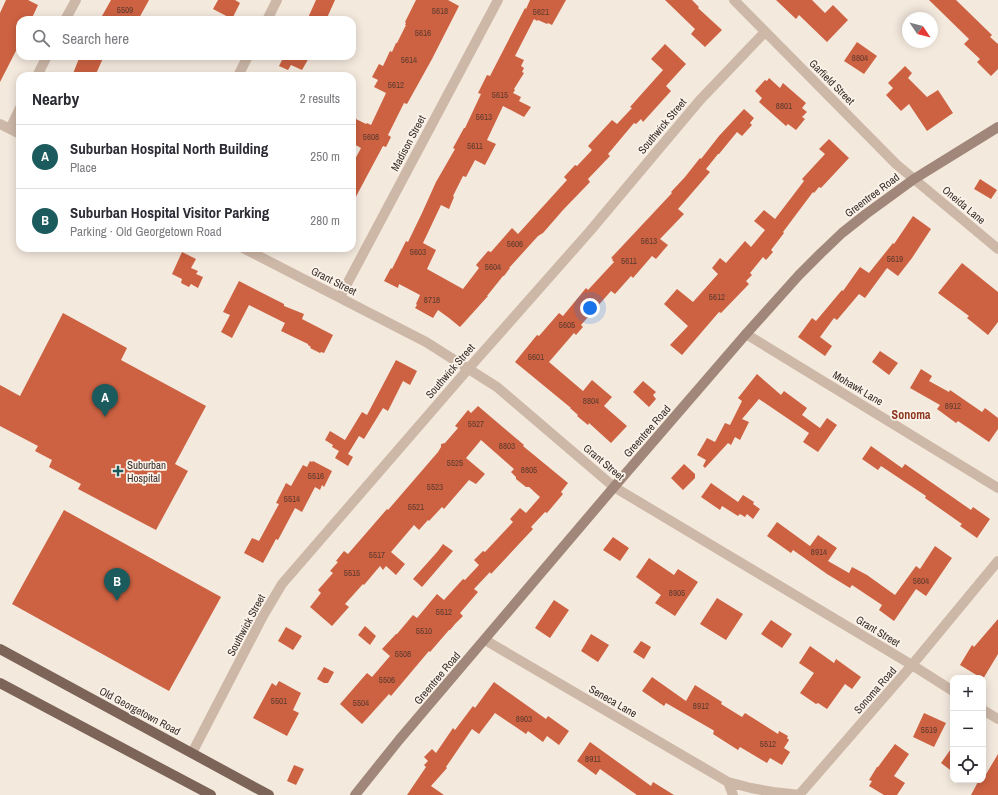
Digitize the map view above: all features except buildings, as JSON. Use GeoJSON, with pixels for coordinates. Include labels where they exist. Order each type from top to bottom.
{"type":"FeatureCollection","features":[{"type":"Feature","properties":{"kind":"main road","name":"Old Georgetown Road"},"geometry":{"type":"LineString","coordinates":[[0,649],[269,795]]}},
{"type":"Feature","properties":{"kind":"main road"},"geometry":{"type":"LineString","coordinates":[[0,682],[211,795]]}},
{"type":"Feature","properties":{"kind":"street"},"geometry":{"type":"LineString","coordinates":[[67,16],[76,0]]}},
{"type":"Feature","properties":{"kind":"street"},"geometry":{"type":"LineString","coordinates":[[269,16],[277,0]]}},
{"type":"Feature","properties":{"kind":"street","name":"Madison Street"},"geometry":{"type":"LineString","coordinates":[[340,297],[498,0]]}},
{"type":"Feature","properties":{"kind":"street","name":"Garfield Street"},"geometry":{"type":"LineString","coordinates":[[734,0],[896,164],[914,179]]}},
{"type":"Feature","properties":{"kind":"street","name":"Southwick Street"},"geometry":{"type":"LineString","coordinates":[[192,753],[263,616],[282,584],[590,230],[700,100],[765,32]]}},
{"type":"Feature","properties":{"kind":"street"},"geometry":{"type":"LineString","coordinates":[[39,72],[45,60]]}},
{"type":"Feature","properties":{"kind":"street"},"geometry":{"type":"LineString","coordinates":[[240,72],[246,60]]}},
{"type":"Feature","properties":{"kind":"street"},"geometry":{"type":"LineString","coordinates":[[10,129],[16,116]]}},
{"type":"Feature","properties":{"kind":"street"},"geometry":{"type":"LineString","coordinates":[[0,124],[16,132]]}},
{"type":"Feature","properties":{"kind":"street","name":"Greentree Road"},"geometry":{"type":"LineString","coordinates":[[355,795],[399,740],[614,487],[799,275],[842,233],[866,214],[914,179],[998,127]]}},
{"type":"Feature","properties":{"kind":"street","name":"Oneida Lane"},"geometry":{"type":"LineString","coordinates":[[914,179],[998,249]]}},
{"type":"Feature","properties":{"kind":"street","name":"Grant Street"},"geometry":{"type":"LineString","coordinates":[[251,252],[426,342],[469,368],[498,387],[614,487],[950,689]]}},
{"type":"Feature","properties":{"kind":"street","name":"Mohawk Lane"},"geometry":{"type":"LineString","coordinates":[[746,334],[998,488]]}},
{"type":"Feature","properties":{"kind":"street","name":"Sonoma Road"},"geometry":{"type":"LineString","coordinates":[[799,795],[912,665],[998,561]]}},
{"type":"Feature","properties":{"kind":"street","name":"Seneca Lane"},"geometry":{"type":"LineString","coordinates":[[485,640],[728,782],[766,791],[799,795]]}},
{"type":"Feature","properties":{"kind":"street"},"geometry":{"type":"LineString","coordinates":[[985,711],[998,719]]}},
{"type":"Feature","properties":{"kind":"street"},"geometry":{"type":"LineString","coordinates":[[728,782],[733,795]]}},
{"type":"Feature","properties":{"kind":"place","name":"Suburban Hospital North Building"},"geometry":{"type":"Point","coordinates":[105,417]}},
{"type":"Feature","properties":{"kind":"place","name":"Suburban Hospital"},"geometry":{"type":"Point","coordinates":[118,471]}},
{"type":"Feature","properties":{"kind":"place","name":"Suburban Hospital Visitor Parking"},"geometry":{"type":"Point","coordinates":[117,601]}},
{"type":"Feature","properties":{"kind":"district","name":"Sonoma"},"geometry":{"type":"Point","coordinates":[911,415]}}]}
